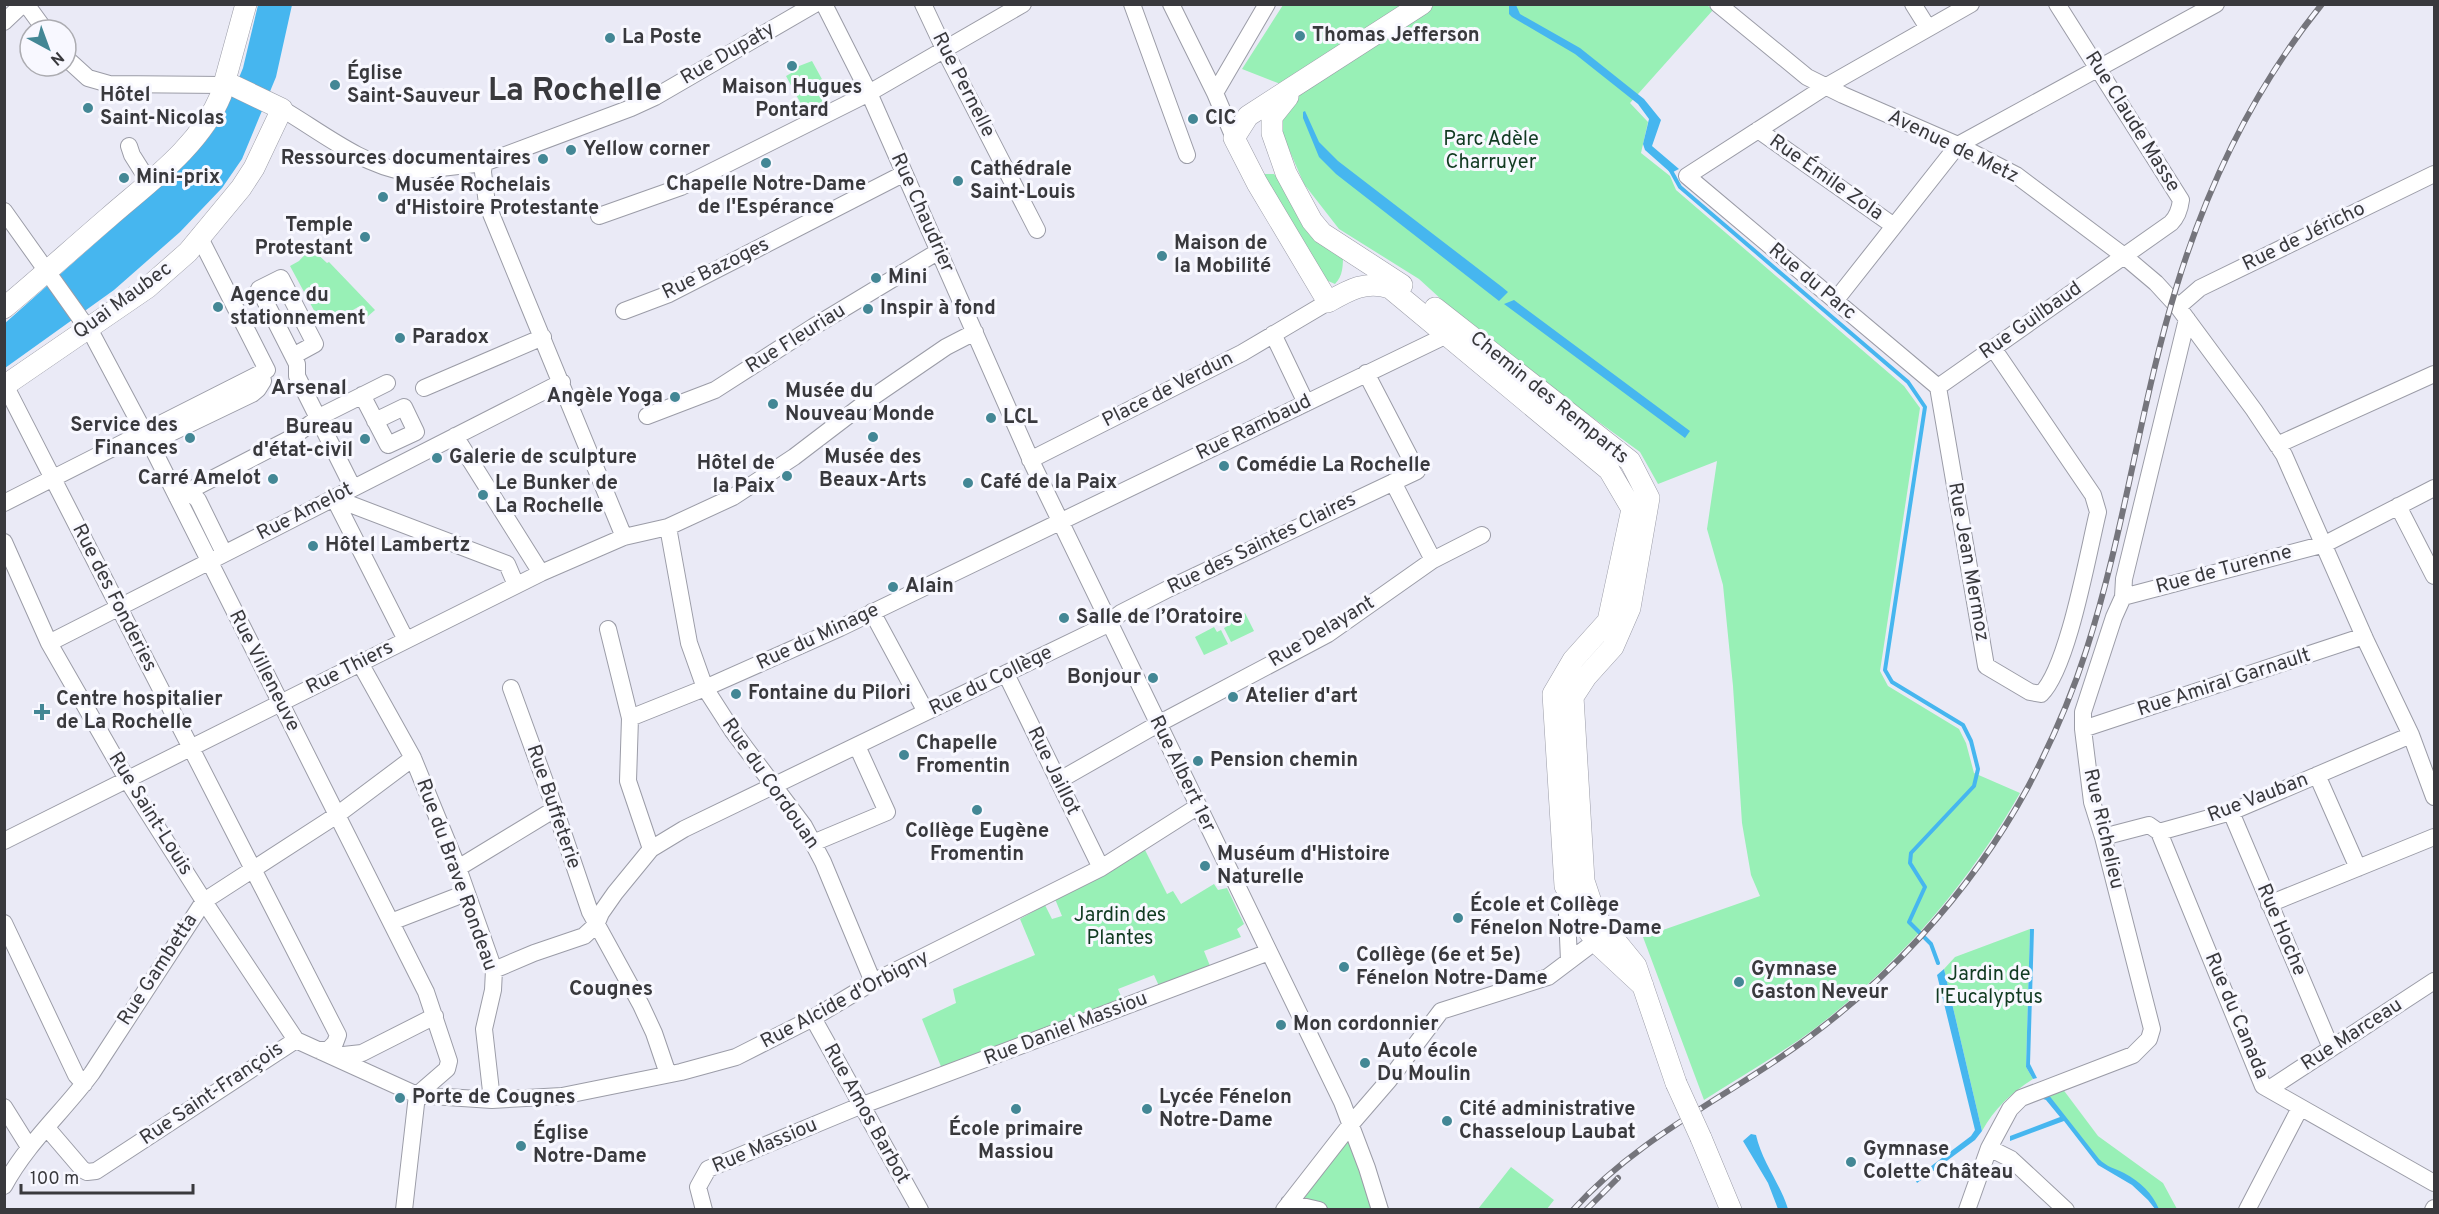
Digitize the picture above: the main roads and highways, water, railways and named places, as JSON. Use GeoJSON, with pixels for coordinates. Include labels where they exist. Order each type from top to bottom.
{"type":"FeatureCollection","features":[{"type":"Feature","properties":{"kind":"main road"},"geometry":{"type":"LineString","coordinates":[[4,308],[50,274],[199,132],[228,85],[246,4]]}},
{"type":"Feature","properties":{"kind":"main road"},"geometry":{"type":"LineString","coordinates":[[1286,173],[1263,159],[1243,158],[1234,138],[1248,116],[1306,81],[1422,4]]}},
{"type":"Feature","properties":{"kind":"main road","name":"Chemin des Remparts"},"geometry":{"type":"LineString","coordinates":[[1306,81],[1277,109],[1270,125],[1276,149],[1286,173],[1312,221],[1323,233],[1367,260],[1447,316],[1630,461],[1649,498],[1630,608],[1612,647],[1586,676],[1573,698],[1584,881],[1602,937]]}},
{"type":"Feature","properties":{"kind":"main road","name":"Quai Maubec"},"geometry":{"type":"LineString","coordinates":[[5,386],[84,323],[147,288],[188,252],[199,236],[223,212],[254,168],[276,105],[228,85]]}},
{"type":"Feature","properties":{"kind":"main road","name":"Chemin des Remparts"},"geometry":{"type":"LineString","coordinates":[[1243,158],[1328,302],[1350,290],[1371,284],[1390,288],[1609,470],[1632,509],[1608,621],[1573,660],[1553,694],[1566,886],[1587,928],[1602,937],[1636,966],[1676,1083],[1731,1209]]}},
{"type":"Feature","properties":{"kind":"main road"},"geometry":{"type":"LineString","coordinates":[[1350,290],[1352,252]]}},
{"type":"Feature","properties":{"kind":"water"},"geometry":{"type":"Polygon","coordinates":[[[258,5],[292,5],[276,77],[242,159],[222,188],[180,232],[114,290],[5,368],[4,324],[161,185],[205,142],[222,119],[243,68],[258,5]]]}},
{"type":"Feature","properties":{"kind":"water"},"geometry":{"type":"Polygon","coordinates":[[[1509,5],[1516,5],[1520,14],[1580,48],[1644,99],[1661,120],[1652,146],[1679,169],[1671,173],[1645,150],[1643,144],[1649,119],[1638,104],[1575,54],[1512,17],[1509,14],[1509,5]]]}},
{"type":"Feature","properties":{"kind":"water"},"geometry":{"type":"Polygon","coordinates":[[[1305,111],[1319,142],[1338,161],[1508,292],[1499,301],[1336,174],[1319,157],[1303,118],[1305,111]]]}},
{"type":"Feature","properties":{"kind":"water"},"geometry":{"type":"Polygon","coordinates":[[[1514,300],[1690,431],[1685,438],[1504,304],[1514,300]]]}},
{"type":"Feature","properties":{"kind":"water"},"geometry":{"type":"Polygon","coordinates":[[[2030,929],[2034,929],[2030,1064],[2037,1078],[2033,1079],[2026,1067],[2030,929]]]}},
{"type":"Feature","properties":{"kind":"water"},"geometry":{"type":"Polygon","coordinates":[[[1944,969],[1982,1131],[1975,1140],[1917,1183],[1915,1179],[1918,1176],[1971,1136],[1975,1130],[1937,975],[1944,969]]]}},
{"type":"Feature","properties":{"kind":"water"},"geometry":{"type":"Polygon","coordinates":[[[2048,1094],[2099,1159],[2141,1184],[2159,1209],[2155,1209],[2132,1185],[2098,1165],[2064,1121],[2010,1141],[2010,1136],[2060,1117],[2043,1099],[2048,1094]]]}},
{"type":"Feature","properties":{"kind":"water"},"geometry":{"type":"Polygon","coordinates":[[[1751,1134],[1756,1135],[1762,1154],[1788,1209],[1778,1209],[1768,1183],[1743,1141],[1751,1134]]]}},
{"type":"Feature","properties":{"kind":"waterway"},"geometry":{"type":"LineString","coordinates":[[1670,169],[1680,187],[1908,382],[1925,407],[1885,670],[1892,682],[1963,725],[1971,741],[1978,769],[1974,786],[1911,853],[1910,863],[1925,887],[1909,922],[1931,944],[1938,963]]}},
{"type":"Feature","properties":{"kind":"railway"},"geometry":{"type":"LineString","coordinates":[[1573,1210],[1620,1165],[1672,1127],[1781,1057],[1854,1001],[1921,937],[1951,902],[2005,827],[2053,737],[2086,651],[2100,606],[2164,330],[2189,247],[2203,210],[2255,103],[2275,69],[2322,4]]}},
{"type":"Feature","properties":{"kind":"railway"},"geometry":{"type":"LineString","coordinates":[[1586,1210],[1618,1178]]}},
{"type":"Feature","properties":{"kind":"place","name":"Thomas Jefferson"},"geometry":{"type":"Point","coordinates":[1300,36]}},
{"type":"Feature","properties":{"kind":"place","name":"La Poste"},"geometry":{"type":"Point","coordinates":[610,38]}},
{"type":"Feature","properties":{"kind":"place","name":"Maison Hugues Pontard"},"geometry":{"type":"Point","coordinates":[792,66]}},
{"type":"Feature","properties":{"kind":"place","name":"Église Saint-Sauveur"},"geometry":{"type":"Point","coordinates":[335,85]}},
{"type":"Feature","properties":{"kind":"place","name":"Hôtel Saint-Nicolas"},"geometry":{"type":"Point","coordinates":[88,108]}},
{"type":"Feature","properties":{"kind":"place","name":"CIC"},"geometry":{"type":"Point","coordinates":[1193,119]}},
{"type":"Feature","properties":{"kind":"place","name":"Yellow corner"},"geometry":{"type":"Point","coordinates":[571,150]}},
{"type":"Feature","properties":{"kind":"place","name":"Ressources documentaires"},"geometry":{"type":"Point","coordinates":[543,159]}},
{"type":"Feature","properties":{"kind":"place","name":"Chapelle Notre-Dame de l'Espérance"},"geometry":{"type":"Point","coordinates":[766,163]}},
{"type":"Feature","properties":{"kind":"place","name":"Mini-prix"},"geometry":{"type":"Point","coordinates":[124,178]}},
{"type":"Feature","properties":{"kind":"place","name":"Cathédrale Saint-Louis"},"geometry":{"type":"Point","coordinates":[958,181]}},
{"type":"Feature","properties":{"kind":"place","name":"Musée Rochelais d'Histoire Protestante"},"geometry":{"type":"Point","coordinates":[383,197]}},
{"type":"Feature","properties":{"kind":"place","name":"Temple Protestant"},"geometry":{"type":"Point","coordinates":[365,237]}},
{"type":"Feature","properties":{"kind":"place","name":"Maison de la Mobilité"},"geometry":{"type":"Point","coordinates":[1162,256]}},
{"type":"Feature","properties":{"kind":"place","name":"Mini"},"geometry":{"type":"Point","coordinates":[876,278]}},
{"type":"Feature","properties":{"kind":"place","name":"Agence du stationnement"},"geometry":{"type":"Point","coordinates":[218,307]}},
{"type":"Feature","properties":{"kind":"place","name":"Inspir à fond"},"geometry":{"type":"Point","coordinates":[868,309]}},
{"type":"Feature","properties":{"kind":"place","name":"Paradox"},"geometry":{"type":"Point","coordinates":[400,338]}},
{"type":"Feature","properties":{"kind":"place","name":"Angèle Yoga"},"geometry":{"type":"Point","coordinates":[675,397]}},
{"type":"Feature","properties":{"kind":"place","name":"Musée du Nouveau Monde"},"geometry":{"type":"Point","coordinates":[773,404]}},
{"type":"Feature","properties":{"kind":"place","name":"LCL"},"geometry":{"type":"Point","coordinates":[991,418]}},
{"type":"Feature","properties":{"kind":"place","name":"Musée des Beaux-Arts"},"geometry":{"type":"Point","coordinates":[873,437]}},
{"type":"Feature","properties":{"kind":"place","name":"Service des Finances"},"geometry":{"type":"Point","coordinates":[190,438]}},
{"type":"Feature","properties":{"kind":"place","name":"Bureau d'état-civil"},"geometry":{"type":"Point","coordinates":[365,439]}},
{"type":"Feature","properties":{"kind":"place","name":"Galerie de sculpture"},"geometry":{"type":"Point","coordinates":[437,458]}},
{"type":"Feature","properties":{"kind":"place","name":"Comédie La Rochelle"},"geometry":{"type":"Point","coordinates":[1224,466]}},
{"type":"Feature","properties":{"kind":"place","name":"Hôtel de la Paix"},"geometry":{"type":"Point","coordinates":[787,476]}},
{"type":"Feature","properties":{"kind":"place","name":"Carré Amelot"},"geometry":{"type":"Point","coordinates":[273,479]}},
{"type":"Feature","properties":{"kind":"place","name":"Café de la Paix"},"geometry":{"type":"Point","coordinates":[968,483]}},
{"type":"Feature","properties":{"kind":"place","name":"Le Bunker de La Rochelle"},"geometry":{"type":"Point","coordinates":[483,495]}},
{"type":"Feature","properties":{"kind":"place","name":"Hôtel Lambertz"},"geometry":{"type":"Point","coordinates":[313,546]}},
{"type":"Feature","properties":{"kind":"place","name":"Alain"},"geometry":{"type":"Point","coordinates":[893,587]}},
{"type":"Feature","properties":{"kind":"place","name":"Salle de l’Oratoire"},"geometry":{"type":"Point","coordinates":[1064,618]}},
{"type":"Feature","properties":{"kind":"place","name":"Bonjour"},"geometry":{"type":"Point","coordinates":[1153,678]}},
{"type":"Feature","properties":{"kind":"place","name":"Fontaine du Pilori"},"geometry":{"type":"Point","coordinates":[736,694]}},
{"type":"Feature","properties":{"kind":"place","name":"Atelier d'art"},"geometry":{"type":"Point","coordinates":[1233,697]}},
{"type":"Feature","properties":{"kind":"place","name":"Centre hospitalier de La Rochelle"},"geometry":{"type":"Point","coordinates":[42,712]}},
{"type":"Feature","properties":{"kind":"place","name":"Chapelle Fromentin"},"geometry":{"type":"Point","coordinates":[904,755]}},
{"type":"Feature","properties":{"kind":"place","name":"Pension chemin"},"geometry":{"type":"Point","coordinates":[1198,761]}},
{"type":"Feature","properties":{"kind":"place","name":"Collège Eugène Fromentin"},"geometry":{"type":"Point","coordinates":[977,810]}},
{"type":"Feature","properties":{"kind":"place","name":"Muséum d'Histoire Naturelle"},"geometry":{"type":"Point","coordinates":[1205,866]}},
{"type":"Feature","properties":{"kind":"place","name":"École et Collège Fénelon Notre-Dame"},"geometry":{"type":"Point","coordinates":[1458,918]}},
{"type":"Feature","properties":{"kind":"place","name":"Collège (6e et 5e) Fénelon Notre-Dame"},"geometry":{"type":"Point","coordinates":[1344,967]}},
{"type":"Feature","properties":{"kind":"place","name":"Gymnase Gaston Neveur"},"geometry":{"type":"Point","coordinates":[1739,982]}},
{"type":"Feature","properties":{"kind":"place","name":"Mon cordonnier"},"geometry":{"type":"Point","coordinates":[1281,1025]}},
{"type":"Feature","properties":{"kind":"place","name":"Auto école Du Moulin"},"geometry":{"type":"Point","coordinates":[1365,1063]}},
{"type":"Feature","properties":{"kind":"place","name":"Porte de Cougnes"},"geometry":{"type":"Point","coordinates":[400,1098]}},
{"type":"Feature","properties":{"kind":"place","name":"École primaire Massiou"},"geometry":{"type":"Point","coordinates":[1016,1109]}},
{"type":"Feature","properties":{"kind":"place","name":"Lycée Fénelon Notre-Dame"},"geometry":{"type":"Point","coordinates":[1147,1109]}},
{"type":"Feature","properties":{"kind":"place","name":"Cité administrative Chasseloup Laubat"},"geometry":{"type":"Point","coordinates":[1447,1121]}},
{"type":"Feature","properties":{"kind":"place","name":"Église Notre-Dame"},"geometry":{"type":"Point","coordinates":[521,1146]}},
{"type":"Feature","properties":{"kind":"place","name":"Gymnase Colette Château"},"geometry":{"type":"Point","coordinates":[1851,1162]}},
{"type":"Feature","properties":{"kind":"district","name":"La Rochelle"},"geometry":{"type":"Point","coordinates":[575,92]}},
{"type":"Feature","properties":{"kind":"district","name":"Arsenal"},"geometry":{"type":"Point","coordinates":[309,388]}},
{"type":"Feature","properties":{"kind":"district","name":"Cougnes"},"geometry":{"type":"Point","coordinates":[611,989]}},
{"type":"Feature","properties":{"kind":"park label","name":"Parc Adèle Charruyer"},"geometry":{"type":"Point","coordinates":[1491,152]}},
{"type":"Feature","properties":{"kind":"park label","name":"Jardin des Plantes"},"geometry":{"type":"Point","coordinates":[1120,928]}},
{"type":"Feature","properties":{"kind":"park label","name":"Jardin de l'Eucalyptus"},"geometry":{"type":"Point","coordinates":[1989,986]}}]}
